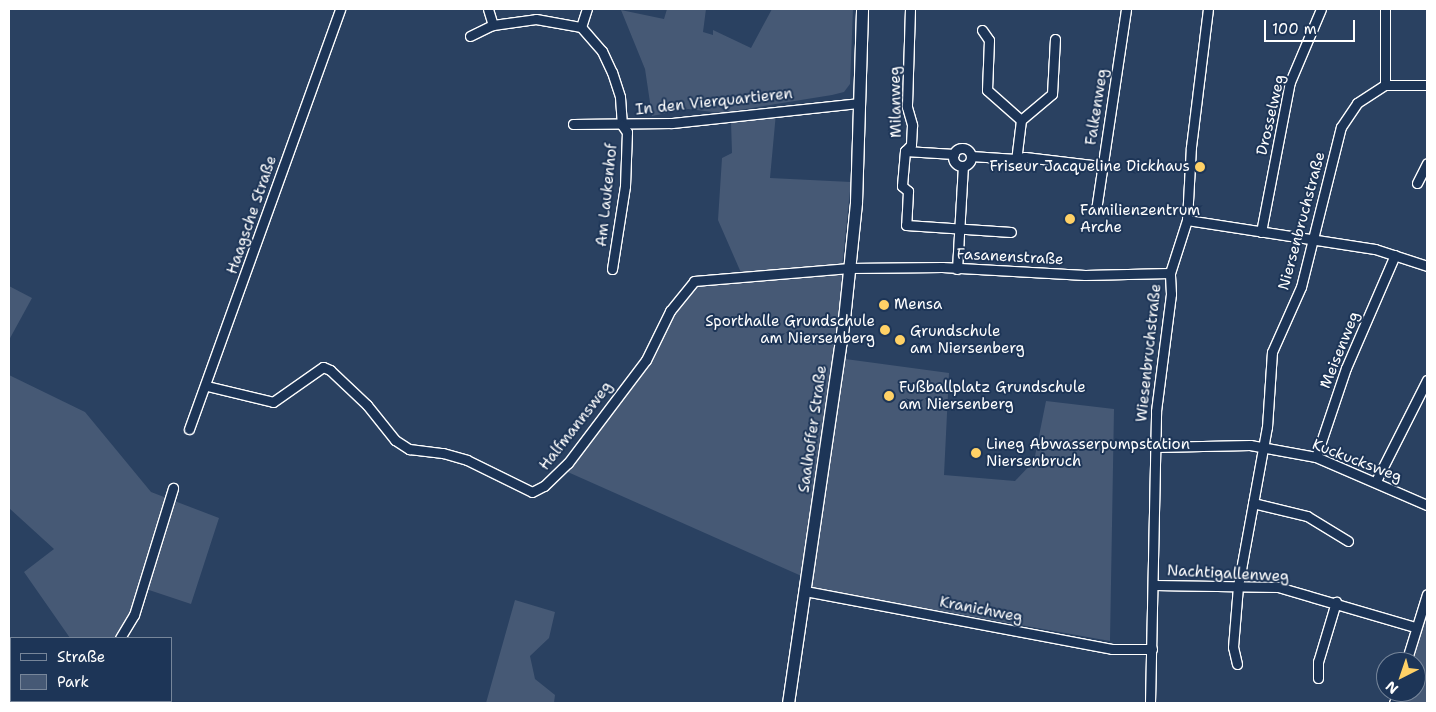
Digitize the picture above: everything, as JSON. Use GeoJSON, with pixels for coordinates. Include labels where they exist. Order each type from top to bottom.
{"type":"FeatureCollection","features":[{"type":"Feature","properties":{"kind":"main road","name":"Saalhoffer Straße"},"geometry":{"type":"LineString","coordinates":[[788,703],[849,268],[856,202],[862,9]]}},
{"type":"Feature","properties":{"kind":"street","name":"Haagsche Straße"},"geometry":{"type":"LineString","coordinates":[[189,429],[340,9]]}},
{"type":"Feature","properties":{"kind":"street"},"geometry":{"type":"LineString","coordinates":[[488,9],[493,25]]}},
{"type":"Feature","properties":{"kind":"street"},"geometry":{"type":"LineString","coordinates":[[470,36],[493,25],[536,19],[581,27],[587,9]]}},
{"type":"Feature","properties":{"kind":"street","name":"Milanweg"},"geometry":{"type":"LineString","coordinates":[[910,9],[907,107],[912,125],[911,145],[905,151],[902,186],[908,191],[906,226],[960,228]]}},
{"type":"Feature","properties":{"kind":"street","name":"Falkenweg"},"geometry":{"type":"LineString","coordinates":[[1096,210],[1126,9]]}},
{"type":"Feature","properties":{"kind":"street","name":"Wiesenbruchstraße"},"geometry":{"type":"LineString","coordinates":[[1150,703],[1155,585],[1154,447],[1172,294],[1170,273],[1187,220],[1191,147],[1208,9]]}},
{"type":"Feature","properties":{"kind":"street","name":"Drosselweg"},"geometry":{"type":"LineString","coordinates":[[1261,232],[1290,82],[1321,9]]}},
{"type":"Feature","properties":{"kind":"street"},"geometry":{"type":"LineString","coordinates":[[1385,9],[1385,85],[1427,85]]}},
{"type":"Feature","properties":{"kind":"street","name":"Am Laukenhof"},"geometry":{"type":"LineString","coordinates":[[581,27],[602,51],[612,72],[620,97],[622,125],[627,132],[625,186],[612,269]]}},
{"type":"Feature","properties":{"kind":"street"},"geometry":{"type":"LineString","coordinates":[[982,30],[989,40],[987,90],[1021,120]]}},
{"type":"Feature","properties":{"kind":"street"},"geometry":{"type":"LineString","coordinates":[[1016,159],[1021,120],[1052,94],[1057,53],[1055,39]]}},
{"type":"Feature","properties":{"kind":"street","name":"Niersenbruchstraße"},"geometry":{"type":"LineString","coordinates":[[1237,664],[1233,647],[1238,586],[1264,447],[1272,352],[1301,287],[1315,240],[1341,127],[1357,102],[1385,85]]}},
{"type":"Feature","properties":{"kind":"street","name":"In den Vierquartieren"},"geometry":{"type":"LineString","coordinates":[[573,124],[622,125],[686,122],[777,110],[858,103]]}},
{"type":"Feature","properties":{"kind":"street"},"geometry":{"type":"LineString","coordinates":[[905,151],[954,154],[962,148],[971,156],[1016,159],[1025,157],[1102,166]]}},
{"type":"Feature","properties":{"kind":"street"},"geometry":{"type":"LineString","coordinates":[[954,154],[956,163],[962,166],[969,163],[971,156]]}},
{"type":"Feature","properties":{"kind":"street"},"geometry":{"type":"LineString","coordinates":[[1418,184],[1427,163]]}},
{"type":"Feature","properties":{"kind":"street"},"geometry":{"type":"LineString","coordinates":[[957,269],[962,166]]}},
{"type":"Feature","properties":{"kind":"street"},"geometry":{"type":"LineString","coordinates":[[1187,220],[1396,255],[1427,266]]}},
{"type":"Feature","properties":{"kind":"street"},"geometry":{"type":"LineString","coordinates":[[960,228],[1011,232]]}},
{"type":"Feature","properties":{"kind":"street","name":"Meisenweg"},"geometry":{"type":"LineString","coordinates":[[1316,457],[1346,368],[1396,255]]}},
{"type":"Feature","properties":{"kind":"street","name":"Halfmannsweg"},"geometry":{"type":"LineString","coordinates":[[206,386],[273,402],[323,367],[330,370],[368,405],[395,440],[409,449],[443,453],[469,461],[532,492],[544,486],[568,463],[646,360],[670,312],[694,281],[849,268]]}},
{"type":"Feature","properties":{"kind":"street","name":"Fasanenstraße"},"geometry":{"type":"LineString","coordinates":[[849,268],[957,269],[1085,274],[1170,273]]}},
{"type":"Feature","properties":{"kind":"street"},"geometry":{"type":"LineString","coordinates":[[1376,481],[1427,380]]}},
{"type":"Feature","properties":{"kind":"street","name":"Kuckucksweg"},"geometry":{"type":"LineString","coordinates":[[1154,447],[1264,447],[1316,457],[1376,481],[1427,505]]}},
{"type":"Feature","properties":{"kind":"street"},"geometry":{"type":"LineString","coordinates":[[121,637],[134,614],[173,488]]}},
{"type":"Feature","properties":{"kind":"street"},"geometry":{"type":"LineString","coordinates":[[1254,503],[1307,516],[1348,541]]}},
{"type":"Feature","properties":{"kind":"street","name":"Nachtigallenweg"},"geometry":{"type":"LineString","coordinates":[[1155,585],[1278,588],[1336,602],[1415,627]]}},
{"type":"Feature","properties":{"kind":"street","name":"Kranichweg"},"geometry":{"type":"LineString","coordinates":[[805,591],[1112,649],[1152,649]]}},
{"type":"Feature","properties":{"kind":"street"},"geometry":{"type":"LineString","coordinates":[[1409,652],[1427,594]]}},
{"type":"Feature","properties":{"kind":"street"},"geometry":{"type":"LineString","coordinates":[[1318,678],[1318,662],[1336,602]]}},
{"type":"Feature","properties":{"kind":"green space"},"geometry":{"type":"Polygon","coordinates":[[[667,9],[706,9],[703,32],[713,35],[713,30],[751,48],[772,9],[853,9],[850,84],[844,92],[832,95],[721,113],[688,109],[652,116],[645,69],[621,10],[664,19],[667,9]]]}},
{"type":"Feature","properties":{"kind":"green space"},"geometry":{"type":"Polygon","coordinates":[[[776,113],[770,178],[851,182],[842,267],[849,268],[838,358],[949,373],[944,475],[1015,481],[1034,461],[1046,401],[1114,409],[1110,641],[805,587],[806,578],[561,469],[647,357],[670,312],[696,279],[742,275],[718,220],[722,158],[732,153],[731,122],[776,113]]]}},
{"type":"Feature","properties":{"kind":"green space"},"geometry":{"type":"Polygon","coordinates":[[[9,286],[32,298],[9,340],[9,286]]]}},
{"type":"Feature","properties":{"kind":"green space"},"geometry":{"type":"Polygon","coordinates":[[[9,375],[85,412],[151,492],[219,518],[191,604],[143,588],[120,637],[69,637],[24,572],[54,549],[9,508],[9,375]]]}},
{"type":"Feature","properties":{"kind":"green space"},"geometry":{"type":"Polygon","coordinates":[[[515,600],[555,612],[549,638],[530,656],[535,679],[555,695],[554,703],[486,703],[515,600]]]}},
{"type":"Feature","properties":{"kind":"green space"},"geometry":{"type":"Polygon","coordinates":[[[1427,601],[1427,703],[1395,703],[1426,702],[1426,652],[1410,652],[1427,601]]]}},
{"type":"Feature","properties":{"kind":"green space"},"geometry":{"type":"Polygon","coordinates":[[[9,652],[10,702],[143,703],[9,703],[9,652]]]}},
{"type":"Feature","properties":{"kind":"place","name":"Friseur Jacqueline Dickhaus"},"geometry":{"type":"Point","coordinates":[1200,167]}},
{"type":"Feature","properties":{"kind":"place","name":"Familienzentrum Arche"},"geometry":{"type":"Point","coordinates":[1070,219]}},
{"type":"Feature","properties":{"kind":"place","name":"Mensa"},"geometry":{"type":"Point","coordinates":[884,305]}},
{"type":"Feature","properties":{"kind":"place","name":"Sporthalle Grundschule am Niersenberg"},"geometry":{"type":"Point","coordinates":[885,330]}},
{"type":"Feature","properties":{"kind":"place","name":"Grundschule am Niersenberg"},"geometry":{"type":"Point","coordinates":[900,340]}},
{"type":"Feature","properties":{"kind":"place","name":"Fußballplatz Grundschule am Niersenberg"},"geometry":{"type":"Point","coordinates":[889,396]}},
{"type":"Feature","properties":{"kind":"place","name":"Lineg Abwasserpumpstation Niersenbruch"},"geometry":{"type":"Point","coordinates":[976,453]}}]}
